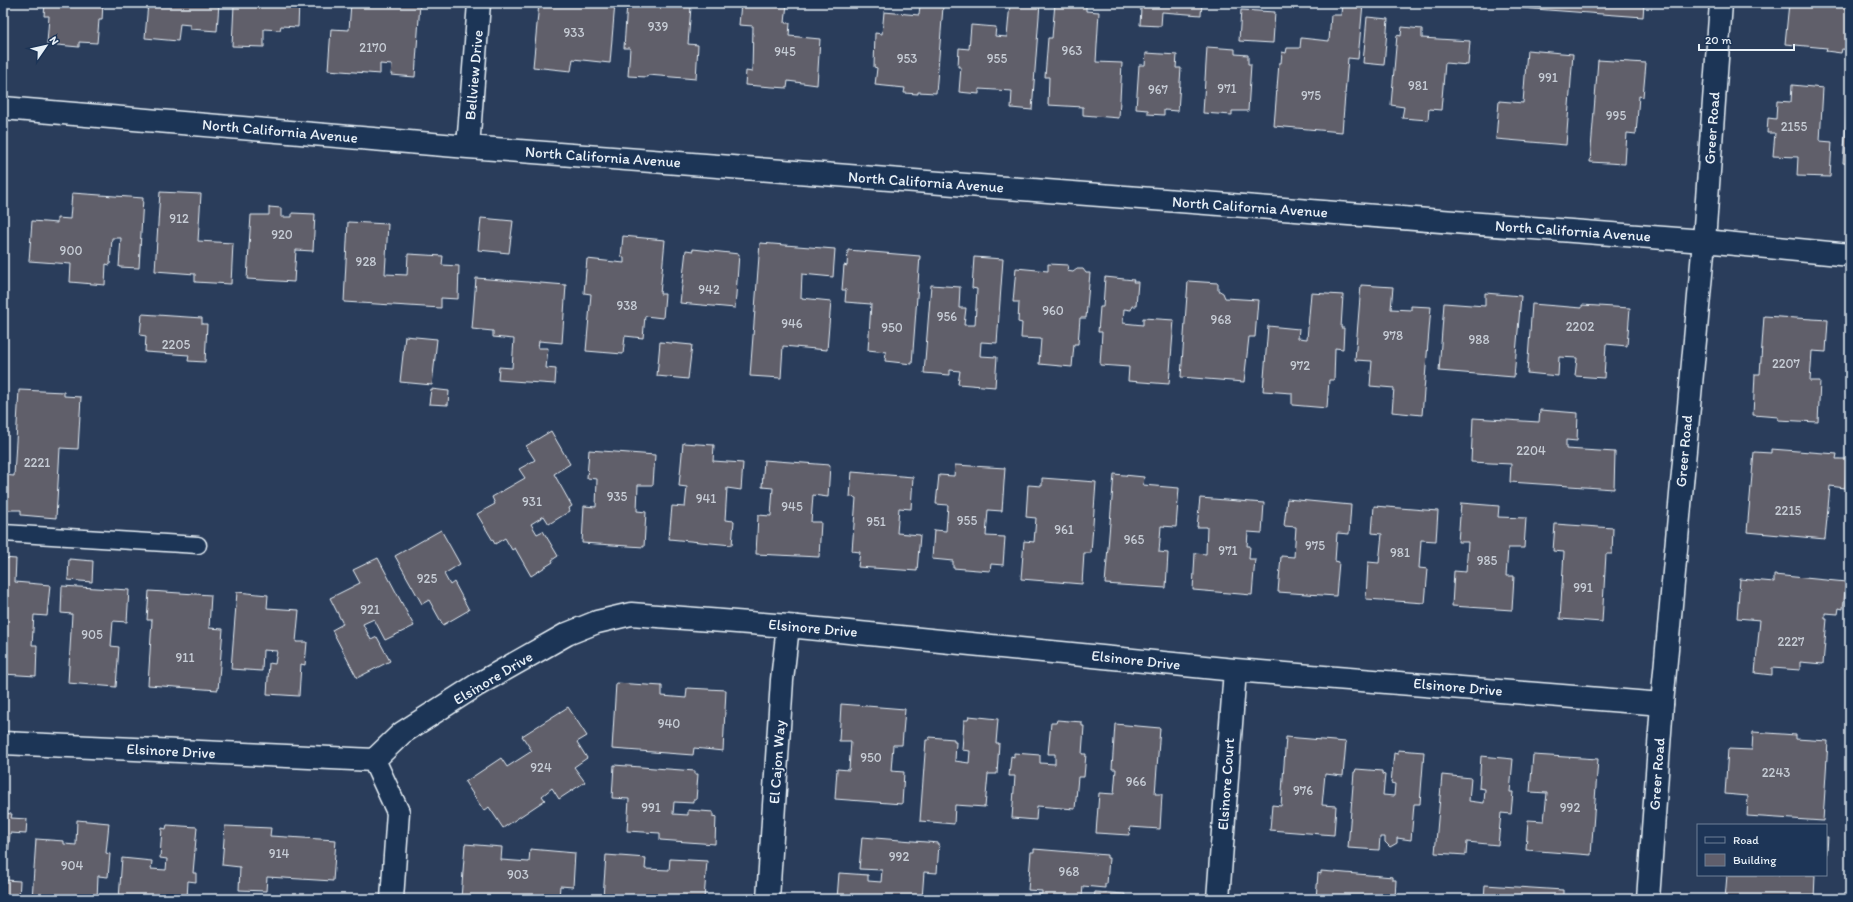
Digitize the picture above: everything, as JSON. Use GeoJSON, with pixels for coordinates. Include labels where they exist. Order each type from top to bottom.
{"type":"FeatureCollection","features":[{"type":"Feature","properties":{"kind":"street","name":"Bellview Drive"},"geometry":{"type":"LineString","coordinates":[[468,147],[479,3]]}},
{"type":"Feature","properties":{"kind":"street","name":"Greer Road"},"geometry":{"type":"LineString","coordinates":[[1648,899],[1662,704],[1704,241],[1721,3]]}},
{"type":"Feature","properties":{"kind":"street","name":"North California Avenue"},"geometry":{"type":"LineString","coordinates":[[3,108],[468,147],[1704,241],[1850,255]]}},
{"type":"Feature","properties":{"kind":"street","name":"Elsinore Drive"},"geometry":{"type":"LineString","coordinates":[[3,743],[374,760],[402,734],[477,685],[567,634],[597,622],[631,614],[788,626],[1234,670],[1662,704]]}},
{"type":"Feature","properties":{"kind":"street","name":"El Cajon Way"},"geometry":{"type":"LineString","coordinates":[[768,899],[782,680],[788,626]]}},
{"type":"Feature","properties":{"kind":"street","name":"Elsinore Court"},"geometry":{"type":"LineString","coordinates":[[1218,899],[1234,670]]}},
{"type":"Feature","properties":{"kind":"street"},"geometry":{"type":"LineString","coordinates":[[374,760],[398,812],[392,899]]}},
{"type":"Feature","properties":{"kind":"lane"},"geometry":{"type":"LineString","coordinates":[[3,533],[198,545]]}},
{"type":"Feature","properties":{"kind":"building"},"geometry":{"type":"Polygon","coordinates":[[[45,3],[103,3],[102,20],[99,20],[97,43],[79,42],[79,47],[47,44],[49,16],[44,16],[45,3]]]}},
{"type":"Feature","properties":{"kind":"building"},"geometry":{"type":"Polygon","coordinates":[[[148,3],[219,3],[217,31],[190,29],[190,25],[180,24],[178,41],[145,38],[148,3]]]}},
{"type":"Feature","properties":{"kind":"building"},"geometry":{"type":"Polygon","coordinates":[[[240,3],[299,3],[298,27],[281,26],[280,30],[264,29],[264,47],[232,46],[234,5],[240,5],[240,3]]]}},
{"type":"Feature","properties":{"kind":"building"},"geometry":{"type":"Polygon","coordinates":[[[351,3],[420,3],[415,77],[391,75],[392,65],[380,64],[380,74],[328,70],[331,29],[349,30],[351,3]]]}},
{"type":"Feature","properties":{"kind":"building"},"geometry":{"type":"Polygon","coordinates":[[[539,3],[570,5],[570,3],[615,3],[610,63],[573,59],[571,71],[533,67],[539,3]]]}},
{"type":"Feature","properties":{"kind":"building"},"geometry":{"type":"Polygon","coordinates":[[[627,3],[660,3],[691,7],[688,44],[698,45],[696,79],[648,75],[647,77],[628,76],[630,48],[624,48],[627,3]]]}},
{"type":"Feature","properties":{"kind":"building"},"geometry":{"type":"Polygon","coordinates":[[[741,3],[787,3],[785,23],[790,23],[789,36],[820,39],[817,85],[788,81],[787,88],[745,85],[746,71],[752,72],[753,26],[739,25],[741,3]]]}},
{"type":"Feature","properties":{"kind":"building"},"geometry":{"type":"Polygon","coordinates":[[[1010,3],[1040,3],[1032,110],[1011,108],[1012,91],[979,89],[979,94],[959,92],[961,67],[958,67],[959,48],[969,49],[971,25],[996,27],[995,36],[1007,37],[1010,3]]]}},
{"type":"Feature","properties":{"kind":"building"},"geometry":{"type":"Polygon","coordinates":[[[1055,3],[1086,4],[1086,11],[1099,12],[1096,62],[1122,63],[1119,118],[1083,115],[1083,107],[1048,105],[1049,77],[1045,77],[1048,38],[1052,38],[1055,3]]]}},
{"type":"Feature","properties":{"kind":"building"},"geometry":{"type":"Polygon","coordinates":[[[1133,3],[1202,3],[1201,15],[1162,12],[1161,26],[1140,25],[1141,8],[1133,7],[1133,3]]]}},
{"type":"Feature","properties":{"kind":"building"},"geometry":{"type":"Polygon","coordinates":[[[1342,3],[1363,3],[1358,59],[1348,58],[1342,132],[1274,126],[1279,63],[1281,63],[1282,52],[1286,53],[1287,48],[1300,48],[1301,38],[1329,41],[1331,15],[1341,15],[1342,3]]]}},
{"type":"Feature","properties":{"kind":"building"},"geometry":{"type":"Polygon","coordinates":[[[1522,3],[1644,3],[1643,17],[1521,8],[1522,3]]]}},
{"type":"Feature","properties":{"kind":"building"},"geometry":{"type":"Polygon","coordinates":[[[1789,3],[1850,3],[1850,50],[1842,49],[1841,53],[1826,51],[1827,48],[1785,44],[1789,3]]]}},
{"type":"Feature","properties":{"kind":"building"},"geometry":{"type":"Polygon","coordinates":[[[920,5],[943,7],[936,93],[904,93],[905,88],[875,85],[877,68],[874,67],[875,33],[882,34],[884,12],[919,15],[920,5]]]}},
{"type":"Feature","properties":{"kind":"building"},"geometry":{"type":"Polygon","coordinates":[[[1241,10],[1275,12],[1273,43],[1239,41],[1241,10]]]}},
{"type":"Feature","properties":{"kind":"building"},"geometry":{"type":"Polygon","coordinates":[[[1367,17],[1388,19],[1384,65],[1363,63],[1367,17]]]}},
{"type":"Feature","properties":{"kind":"building"},"geometry":{"type":"Polygon","coordinates":[[[1402,27],[1422,29],[1422,38],[1470,41],[1468,65],[1445,63],[1441,110],[1429,109],[1428,120],[1402,118],[1404,107],[1391,105],[1397,35],[1401,36],[1402,27]]]}},
{"type":"Feature","properties":{"kind":"building"},"geometry":{"type":"Polygon","coordinates":[[[1207,47],[1235,49],[1235,54],[1248,55],[1248,64],[1251,64],[1248,111],[1232,111],[1232,115],[1203,113],[1207,47]]]}},
{"type":"Feature","properties":{"kind":"building"},"geometry":{"type":"Polygon","coordinates":[[[1527,50],[1573,54],[1566,145],[1496,139],[1499,101],[1523,103],[1527,50]]]}},
{"type":"Feature","properties":{"kind":"building"},"geometry":{"type":"Polygon","coordinates":[[[1146,53],[1177,55],[1176,68],[1181,68],[1178,111],[1164,110],[1164,115],[1148,114],[1148,110],[1136,109],[1139,65],[1145,65],[1146,53]]]}},
{"type":"Feature","properties":{"kind":"building"},"geometry":{"type":"Polygon","coordinates":[[[1598,60],[1646,63],[1643,97],[1639,96],[1636,134],[1627,133],[1625,164],[1590,162],[1598,60]]]}},
{"type":"Feature","properties":{"kind":"building"},"geometry":{"type":"Polygon","coordinates":[[[1792,85],[1823,88],[1820,141],[1832,142],[1830,177],[1797,176],[1798,157],[1773,156],[1775,133],[1767,133],[1768,118],[1776,119],[1777,101],[1791,102],[1792,85]]]}},
{"type":"Feature","properties":{"kind":"building"},"geometry":{"type":"Polygon","coordinates":[[[1847,108],[1850,108],[1850,164],[1843,163],[1847,108]]]}},
{"type":"Feature","properties":{"kind":"building"},"geometry":{"type":"Polygon","coordinates":[[[160,192],[201,194],[198,241],[233,243],[231,284],[195,282],[195,274],[155,271],[160,192]]]}},
{"type":"Feature","properties":{"kind":"building"},"geometry":{"type":"Polygon","coordinates":[[[72,193],[143,198],[139,268],[119,267],[121,238],[112,238],[110,265],[106,264],[105,285],[70,282],[71,264],[29,261],[32,221],[57,223],[57,218],[70,219],[72,193]]]}},
{"type":"Feature","properties":{"kind":"building"},"geometry":{"type":"Polygon","coordinates":[[[269,207],[281,208],[281,217],[292,217],[292,213],[315,214],[313,251],[296,250],[294,282],[247,279],[251,215],[269,215],[269,207]]]}},
{"type":"Feature","properties":{"kind":"building"},"geometry":{"type":"Polygon","coordinates":[[[481,218],[513,221],[509,253],[478,250],[481,218]]]}},
{"type":"Feature","properties":{"kind":"building"},"geometry":{"type":"Polygon","coordinates":[[[348,222],[388,224],[385,274],[407,275],[408,254],[443,256],[442,265],[459,266],[458,299],[441,298],[441,308],[344,302],[348,222]]]}},
{"type":"Feature","properties":{"kind":"building"},"geometry":{"type":"Polygon","coordinates":[[[623,236],[665,240],[660,294],[665,294],[663,318],[645,316],[643,338],[625,336],[623,354],[586,351],[591,294],[584,293],[587,259],[624,263],[624,258],[621,257],[623,236]]]}},
{"type":"Feature","properties":{"kind":"building"},"geometry":{"type":"Polygon","coordinates":[[[760,243],[835,249],[833,277],[802,274],[801,298],[831,301],[827,350],[783,346],[781,378],[750,376],[760,243]]]}},
{"type":"Feature","properties":{"kind":"building"},"geometry":{"type":"Polygon","coordinates":[[[693,249],[739,254],[735,308],[680,303],[686,250],[693,251],[693,249]]]}},
{"type":"Feature","properties":{"kind":"building"},"geometry":{"type":"Polygon","coordinates":[[[848,250],[920,256],[912,364],[885,361],[886,352],[868,350],[871,304],[845,302],[846,290],[842,290],[844,265],[847,266],[848,250]]]}},
{"type":"Feature","properties":{"kind":"building"},"geometry":{"type":"Polygon","coordinates":[[[974,257],[1003,259],[997,343],[981,342],[980,356],[997,357],[995,387],[958,384],[960,371],[950,370],[950,375],[924,373],[931,285],[960,287],[959,308],[966,308],[964,325],[975,325],[977,289],[972,288],[974,257]]]}},
{"type":"Feature","properties":{"kind":"building"},"geometry":{"type":"Polygon","coordinates":[[[1048,264],[1068,265],[1067,271],[1073,272],[1077,269],[1083,269],[1086,273],[1090,273],[1086,318],[1080,318],[1078,344],[1074,344],[1072,367],[1039,364],[1041,339],[1021,338],[1022,323],[1018,322],[1019,302],[1013,302],[1016,268],[1048,271],[1048,264]]]}},
{"type":"Feature","properties":{"kind":"building"},"geometry":{"type":"Polygon","coordinates":[[[1105,277],[1134,280],[1133,282],[1138,282],[1136,306],[1132,306],[1131,310],[1124,309],[1123,323],[1143,325],[1143,318],[1174,320],[1169,384],[1128,381],[1129,367],[1100,365],[1102,332],[1098,332],[1100,307],[1103,307],[1105,277]]]}},
{"type":"Feature","properties":{"kind":"building"},"geometry":{"type":"Polygon","coordinates":[[[476,278],[566,285],[562,343],[539,341],[538,348],[548,348],[546,368],[556,369],[555,384],[498,380],[499,367],[512,368],[514,339],[493,337],[493,331],[472,329],[476,278]]]}},
{"type":"Feature","properties":{"kind":"building"},"geometry":{"type":"Polygon","coordinates":[[[1188,281],[1218,283],[1218,290],[1223,293],[1225,298],[1258,300],[1255,337],[1249,337],[1244,382],[1181,377],[1188,281]]]}},
{"type":"Feature","properties":{"kind":"building"},"geometry":{"type":"Polygon","coordinates":[[[1361,285],[1393,287],[1391,309],[1411,310],[1411,306],[1431,307],[1422,415],[1392,412],[1394,388],[1370,386],[1372,361],[1355,360],[1361,285]]]}},
{"type":"Feature","properties":{"kind":"building"},"geometry":{"type":"Polygon","coordinates":[[[1311,293],[1343,295],[1341,328],[1344,328],[1343,349],[1335,348],[1334,380],[1329,380],[1327,408],[1292,405],[1292,393],[1263,391],[1268,326],[1299,329],[1298,338],[1307,339],[1311,293]]]}},
{"type":"Feature","properties":{"kind":"building"},"geometry":{"type":"Polygon","coordinates":[[[1485,293],[1521,296],[1514,377],[1439,371],[1444,303],[1485,306],[1485,293]]]}},
{"type":"Feature","properties":{"kind":"building"},"geometry":{"type":"Polygon","coordinates":[[[1532,304],[1582,308],[1582,305],[1630,308],[1627,346],[1606,344],[1604,378],[1575,376],[1577,358],[1559,357],[1558,376],[1527,373],[1532,304]]]}},
{"type":"Feature","properties":{"kind":"building"},"geometry":{"type":"Polygon","coordinates":[[[142,314],[202,318],[202,324],[207,324],[205,362],[188,361],[189,355],[145,352],[146,336],[140,335],[142,314]]]}},
{"type":"Feature","properties":{"kind":"building"},"geometry":{"type":"Polygon","coordinates":[[[1764,316],[1828,320],[1826,352],[1812,351],[1810,381],[1820,381],[1818,422],[1778,420],[1778,417],[1753,415],[1755,374],[1760,374],[1764,316]]]}},
{"type":"Feature","properties":{"kind":"building"},"geometry":{"type":"Polygon","coordinates":[[[405,336],[437,339],[432,385],[400,382],[405,336]]]}},
{"type":"Feature","properties":{"kind":"building"},"geometry":{"type":"Polygon","coordinates":[[[660,342],[692,345],[688,379],[657,376],[660,342]]]}},
{"type":"Feature","properties":{"kind":"building"},"geometry":{"type":"Polygon","coordinates":[[[431,389],[449,391],[448,405],[429,404],[431,389]]]}},
{"type":"Feature","properties":{"kind":"building"},"geometry":{"type":"Polygon","coordinates":[[[19,390],[64,392],[64,396],[81,397],[78,449],[60,448],[56,518],[21,515],[21,510],[3,510],[3,475],[14,476],[19,390]]]}},
{"type":"Feature","properties":{"kind":"building"},"geometry":{"type":"Polygon","coordinates":[[[1540,410],[1578,413],[1577,441],[1566,440],[1566,449],[1615,452],[1614,489],[1510,482],[1511,464],[1471,462],[1473,418],[1539,422],[1540,410]]]}},
{"type":"Feature","properties":{"kind":"building"},"geometry":{"type":"Polygon","coordinates":[[[551,431],[570,464],[554,474],[572,506],[569,508],[570,511],[549,524],[544,516],[531,524],[537,534],[543,531],[558,556],[552,560],[553,562],[531,576],[515,548],[512,550],[505,538],[495,544],[477,514],[495,504],[492,497],[525,478],[519,469],[535,460],[526,446],[551,431]]]}},
{"type":"Feature","properties":{"kind":"building"},"geometry":{"type":"Polygon","coordinates":[[[683,443],[714,445],[713,461],[743,463],[741,490],[727,488],[725,520],[734,521],[732,545],[669,539],[672,506],[685,507],[687,487],[679,486],[683,443]]]}},
{"type":"Feature","properties":{"kind":"building"},"geometry":{"type":"Polygon","coordinates":[[[1771,449],[1837,454],[1836,459],[1847,459],[1845,488],[1830,486],[1825,539],[1747,532],[1754,452],[1771,453],[1771,449]]]}},
{"type":"Feature","properties":{"kind":"building"},"geometry":{"type":"Polygon","coordinates":[[[589,450],[655,455],[653,485],[638,485],[637,511],[646,512],[644,547],[582,543],[584,506],[596,507],[597,479],[587,478],[589,450]]]}},
{"type":"Feature","properties":{"kind":"building"},"geometry":{"type":"Polygon","coordinates":[[[764,460],[830,465],[828,497],[813,495],[811,522],[821,522],[819,557],[756,554],[758,515],[771,516],[773,488],[762,487],[764,460]]]}},
{"type":"Feature","properties":{"kind":"building"},"geometry":{"type":"Polygon","coordinates":[[[955,465],[1005,468],[1002,511],[988,510],[986,536],[1005,537],[1003,565],[991,564],[990,571],[953,568],[953,561],[932,559],[934,530],[946,531],[948,505],[936,504],[939,475],[954,476],[955,465]]]}},
{"type":"Feature","properties":{"kind":"building"},"geometry":{"type":"Polygon","coordinates":[[[852,472],[913,477],[911,509],[899,508],[897,533],[920,535],[917,571],[858,567],[860,552],[852,551],[856,498],[850,497],[852,472]]]}},
{"type":"Feature","properties":{"kind":"building"},"geometry":{"type":"Polygon","coordinates":[[[1114,474],[1144,477],[1143,485],[1179,488],[1176,527],[1161,526],[1159,552],[1168,553],[1166,588],[1105,584],[1114,474]]]}},
{"type":"Feature","properties":{"kind":"building"},"geometry":{"type":"Polygon","coordinates":[[[1042,478],[1096,482],[1091,553],[1084,553],[1082,584],[1021,579],[1024,541],[1034,542],[1036,518],[1026,517],[1028,485],[1042,486],[1042,478]]]}},
{"type":"Feature","properties":{"kind":"building"},"geometry":{"type":"Polygon","coordinates":[[[1200,498],[1264,503],[1262,533],[1248,532],[1247,546],[1250,546],[1249,559],[1255,559],[1252,595],[1193,590],[1195,553],[1206,554],[1207,527],[1197,527],[1200,498]]]}},
{"type":"Feature","properties":{"kind":"building"},"geometry":{"type":"Polygon","coordinates":[[[1287,499],[1351,505],[1349,534],[1337,533],[1335,561],[1339,562],[1336,596],[1278,592],[1281,556],[1294,557],[1296,527],[1284,526],[1287,499]]]}},
{"type":"Feature","properties":{"kind":"building"},"geometry":{"type":"Polygon","coordinates":[[[1461,503],[1499,506],[1498,517],[1526,518],[1524,548],[1508,548],[1506,576],[1514,576],[1512,610],[1452,606],[1454,571],[1466,572],[1468,542],[1458,542],[1461,503]]]}},
{"type":"Feature","properties":{"kind":"building"},"geometry":{"type":"Polygon","coordinates":[[[1374,506],[1438,511],[1436,541],[1421,540],[1419,568],[1428,569],[1425,603],[1366,599],[1368,562],[1379,563],[1382,534],[1372,533],[1374,506]]]}},
{"type":"Feature","properties":{"kind":"building"},"geometry":{"type":"Polygon","coordinates":[[[1555,524],[1613,528],[1612,554],[1606,554],[1602,622],[1560,619],[1564,552],[1553,551],[1555,524]]]}},
{"type":"Feature","properties":{"kind":"building"},"geometry":{"type":"Polygon","coordinates":[[[441,530],[460,564],[444,574],[450,585],[454,582],[469,610],[443,625],[429,600],[422,604],[395,556],[441,530]]]}},
{"type":"Feature","properties":{"kind":"building"},"geometry":{"type":"Polygon","coordinates":[[[3,558],[16,559],[15,582],[50,585],[47,616],[34,615],[32,645],[37,645],[36,676],[3,674],[3,558]]]}},
{"type":"Feature","properties":{"kind":"building"},"geometry":{"type":"Polygon","coordinates":[[[378,558],[414,626],[385,640],[374,619],[363,624],[371,640],[377,637],[390,661],[357,678],[332,630],[343,624],[330,598],[360,583],[353,570],[378,558]]]}},
{"type":"Feature","properties":{"kind":"building"},"geometry":{"type":"Polygon","coordinates":[[[69,559],[93,561],[92,582],[68,580],[69,559]]]}},
{"type":"Feature","properties":{"kind":"building"},"geometry":{"type":"Polygon","coordinates":[[[1774,575],[1846,582],[1843,609],[1839,608],[1838,614],[1825,613],[1825,619],[1827,619],[1823,664],[1800,662],[1800,670],[1772,668],[1772,675],[1755,673],[1760,620],[1737,618],[1740,579],[1774,582],[1774,575]]]}},
{"type":"Feature","properties":{"kind":"building"},"geometry":{"type":"Polygon","coordinates":[[[62,586],[129,590],[127,622],[113,621],[111,646],[119,647],[116,687],[68,683],[72,614],[61,613],[62,586]]]}},
{"type":"Feature","properties":{"kind":"building"},"geometry":{"type":"Polygon","coordinates":[[[149,591],[211,595],[209,628],[223,629],[218,690],[148,685],[152,620],[147,620],[149,591]]]}},
{"type":"Feature","properties":{"kind":"building"},"geometry":{"type":"Polygon","coordinates":[[[237,592],[268,595],[267,608],[299,610],[296,642],[307,642],[305,665],[301,664],[299,696],[267,694],[269,663],[275,664],[277,651],[263,650],[262,671],[231,669],[237,592]]]}},
{"type":"Feature","properties":{"kind":"building"},"geometry":{"type":"Polygon","coordinates":[[[616,683],[662,686],[662,696],[686,698],[687,688],[726,690],[723,751],[694,748],[693,755],[612,749],[616,683]]]}},
{"type":"Feature","properties":{"kind":"building"},"geometry":{"type":"Polygon","coordinates":[[[841,704],[905,709],[902,745],[893,745],[891,771],[904,772],[902,804],[835,799],[837,769],[849,770],[851,741],[839,741],[841,704]]]}},
{"type":"Feature","properties":{"kind":"building"},"geometry":{"type":"Polygon","coordinates":[[[568,707],[587,736],[577,742],[587,758],[574,767],[585,782],[559,799],[552,788],[542,796],[545,800],[503,828],[489,807],[484,811],[465,782],[501,758],[507,767],[532,751],[522,736],[568,707]]]}},
{"type":"Feature","properties":{"kind":"building"},"geometry":{"type":"Polygon","coordinates":[[[969,716],[998,719],[996,743],[999,743],[997,774],[988,774],[985,807],[955,805],[954,824],[920,821],[926,740],[929,740],[929,737],[954,739],[954,742],[956,742],[955,761],[969,763],[970,751],[962,750],[964,720],[968,720],[969,716]]]}},
{"type":"Feature","properties":{"kind":"building"},"geometry":{"type":"Polygon","coordinates":[[[1057,720],[1082,722],[1082,726],[1084,726],[1082,754],[1086,754],[1084,777],[1078,777],[1075,809],[1037,806],[1036,820],[1012,818],[1015,776],[1009,776],[1011,756],[1014,757],[1014,753],[1040,755],[1040,763],[1055,764],[1055,754],[1048,754],[1051,723],[1056,723],[1057,720]]]}},
{"type":"Feature","properties":{"kind":"building"},"geometry":{"type":"Polygon","coordinates":[[[1115,724],[1160,728],[1155,794],[1162,794],[1160,829],[1130,827],[1129,835],[1096,833],[1099,793],[1114,794],[1116,769],[1112,769],[1115,724]]]}},
{"type":"Feature","properties":{"kind":"building"},"geometry":{"type":"Polygon","coordinates":[[[1753,732],[1796,735],[1796,739],[1828,741],[1823,821],[1747,816],[1748,796],[1725,794],[1728,749],[1752,750],[1753,732]]]}},
{"type":"Feature","properties":{"kind":"building"},"geometry":{"type":"Polygon","coordinates":[[[1286,737],[1346,742],[1343,776],[1325,774],[1322,805],[1336,806],[1334,835],[1270,830],[1272,805],[1281,806],[1286,737]]]}},
{"type":"Feature","properties":{"kind":"building"},"geometry":{"type":"Polygon","coordinates":[[[1398,750],[1424,752],[1420,804],[1414,804],[1411,840],[1397,838],[1397,843],[1390,847],[1385,842],[1385,837],[1380,837],[1379,850],[1348,848],[1354,772],[1356,769],[1382,771],[1382,774],[1385,775],[1383,795],[1394,796],[1395,784],[1391,783],[1394,753],[1398,754],[1398,750]]]}},
{"type":"Feature","properties":{"kind":"building"},"geometry":{"type":"Polygon","coordinates":[[[1533,755],[1598,759],[1591,855],[1526,850],[1528,820],[1544,821],[1547,793],[1530,792],[1533,755]]]}},
{"type":"Feature","properties":{"kind":"building"},"geometry":{"type":"Polygon","coordinates":[[[1481,756],[1513,759],[1510,792],[1513,792],[1511,814],[1501,813],[1498,845],[1467,842],[1466,855],[1435,853],[1442,775],[1471,778],[1469,801],[1484,803],[1485,789],[1479,788],[1481,756]]]}},
{"type":"Feature","properties":{"kind":"building"},"geometry":{"type":"Polygon","coordinates":[[[614,765],[695,771],[695,774],[698,774],[696,800],[693,800],[693,803],[674,802],[673,814],[688,815],[688,810],[713,812],[713,817],[716,816],[715,844],[660,840],[660,833],[627,831],[629,799],[612,798],[614,765]]]}},
{"type":"Feature","properties":{"kind":"building"},"geometry":{"type":"Polygon","coordinates":[[[3,813],[12,814],[11,818],[27,819],[26,834],[10,833],[6,880],[20,881],[19,899],[3,899],[3,813]]]}},
{"type":"Feature","properties":{"kind":"building"},"geometry":{"type":"Polygon","coordinates":[[[77,820],[109,823],[106,853],[110,854],[108,877],[98,876],[97,899],[32,899],[36,839],[64,841],[64,844],[76,845],[77,820]]]}},
{"type":"Feature","properties":{"kind":"building"},"geometry":{"type":"Polygon","coordinates":[[[167,825],[197,827],[193,873],[196,873],[196,882],[188,881],[187,899],[119,899],[122,858],[152,861],[151,869],[166,870],[167,859],[160,858],[162,828],[166,829],[167,825]]]}},
{"type":"Feature","properties":{"kind":"building"},"geometry":{"type":"Polygon","coordinates":[[[225,826],[271,828],[270,836],[336,840],[333,881],[267,877],[266,891],[239,890],[240,867],[222,865],[225,826]]]}},
{"type":"Feature","properties":{"kind":"building"},"geometry":{"type":"Polygon","coordinates":[[[862,837],[939,843],[937,873],[924,872],[922,899],[837,899],[839,873],[868,875],[868,881],[881,882],[882,870],[859,869],[862,837]]]}},
{"type":"Feature","properties":{"kind":"building"},"geometry":{"type":"Polygon","coordinates":[[[465,844],[502,847],[501,860],[529,862],[530,849],[575,853],[573,887],[560,886],[559,898],[555,897],[555,899],[496,897],[496,899],[461,899],[465,844]]]}},
{"type":"Feature","properties":{"kind":"building"},"geometry":{"type":"Polygon","coordinates":[[[1034,849],[1107,855],[1107,858],[1109,858],[1107,884],[1105,884],[1105,888],[1083,886],[1082,897],[1094,898],[1095,892],[1125,894],[1124,899],[1030,899],[1031,894],[1042,894],[1042,891],[1028,890],[1031,852],[1034,852],[1034,849]]]}},
{"type":"Feature","properties":{"kind":"building"},"geometry":{"type":"Polygon","coordinates":[[[606,855],[646,858],[645,869],[669,870],[670,859],[707,861],[704,899],[603,898],[606,855]]]}},
{"type":"Feature","properties":{"kind":"building"},"geometry":{"type":"Polygon","coordinates":[[[1321,871],[1393,877],[1393,880],[1396,880],[1395,899],[1316,899],[1318,873],[1321,874],[1321,871]]]}},
{"type":"Feature","properties":{"kind":"building"},"geometry":{"type":"Polygon","coordinates":[[[1727,876],[1815,876],[1814,899],[1725,899],[1727,876]]]}},
{"type":"Feature","properties":{"kind":"building"},"geometry":{"type":"Polygon","coordinates":[[[1485,885],[1563,890],[1563,899],[1484,899],[1485,885]]]}}]}
